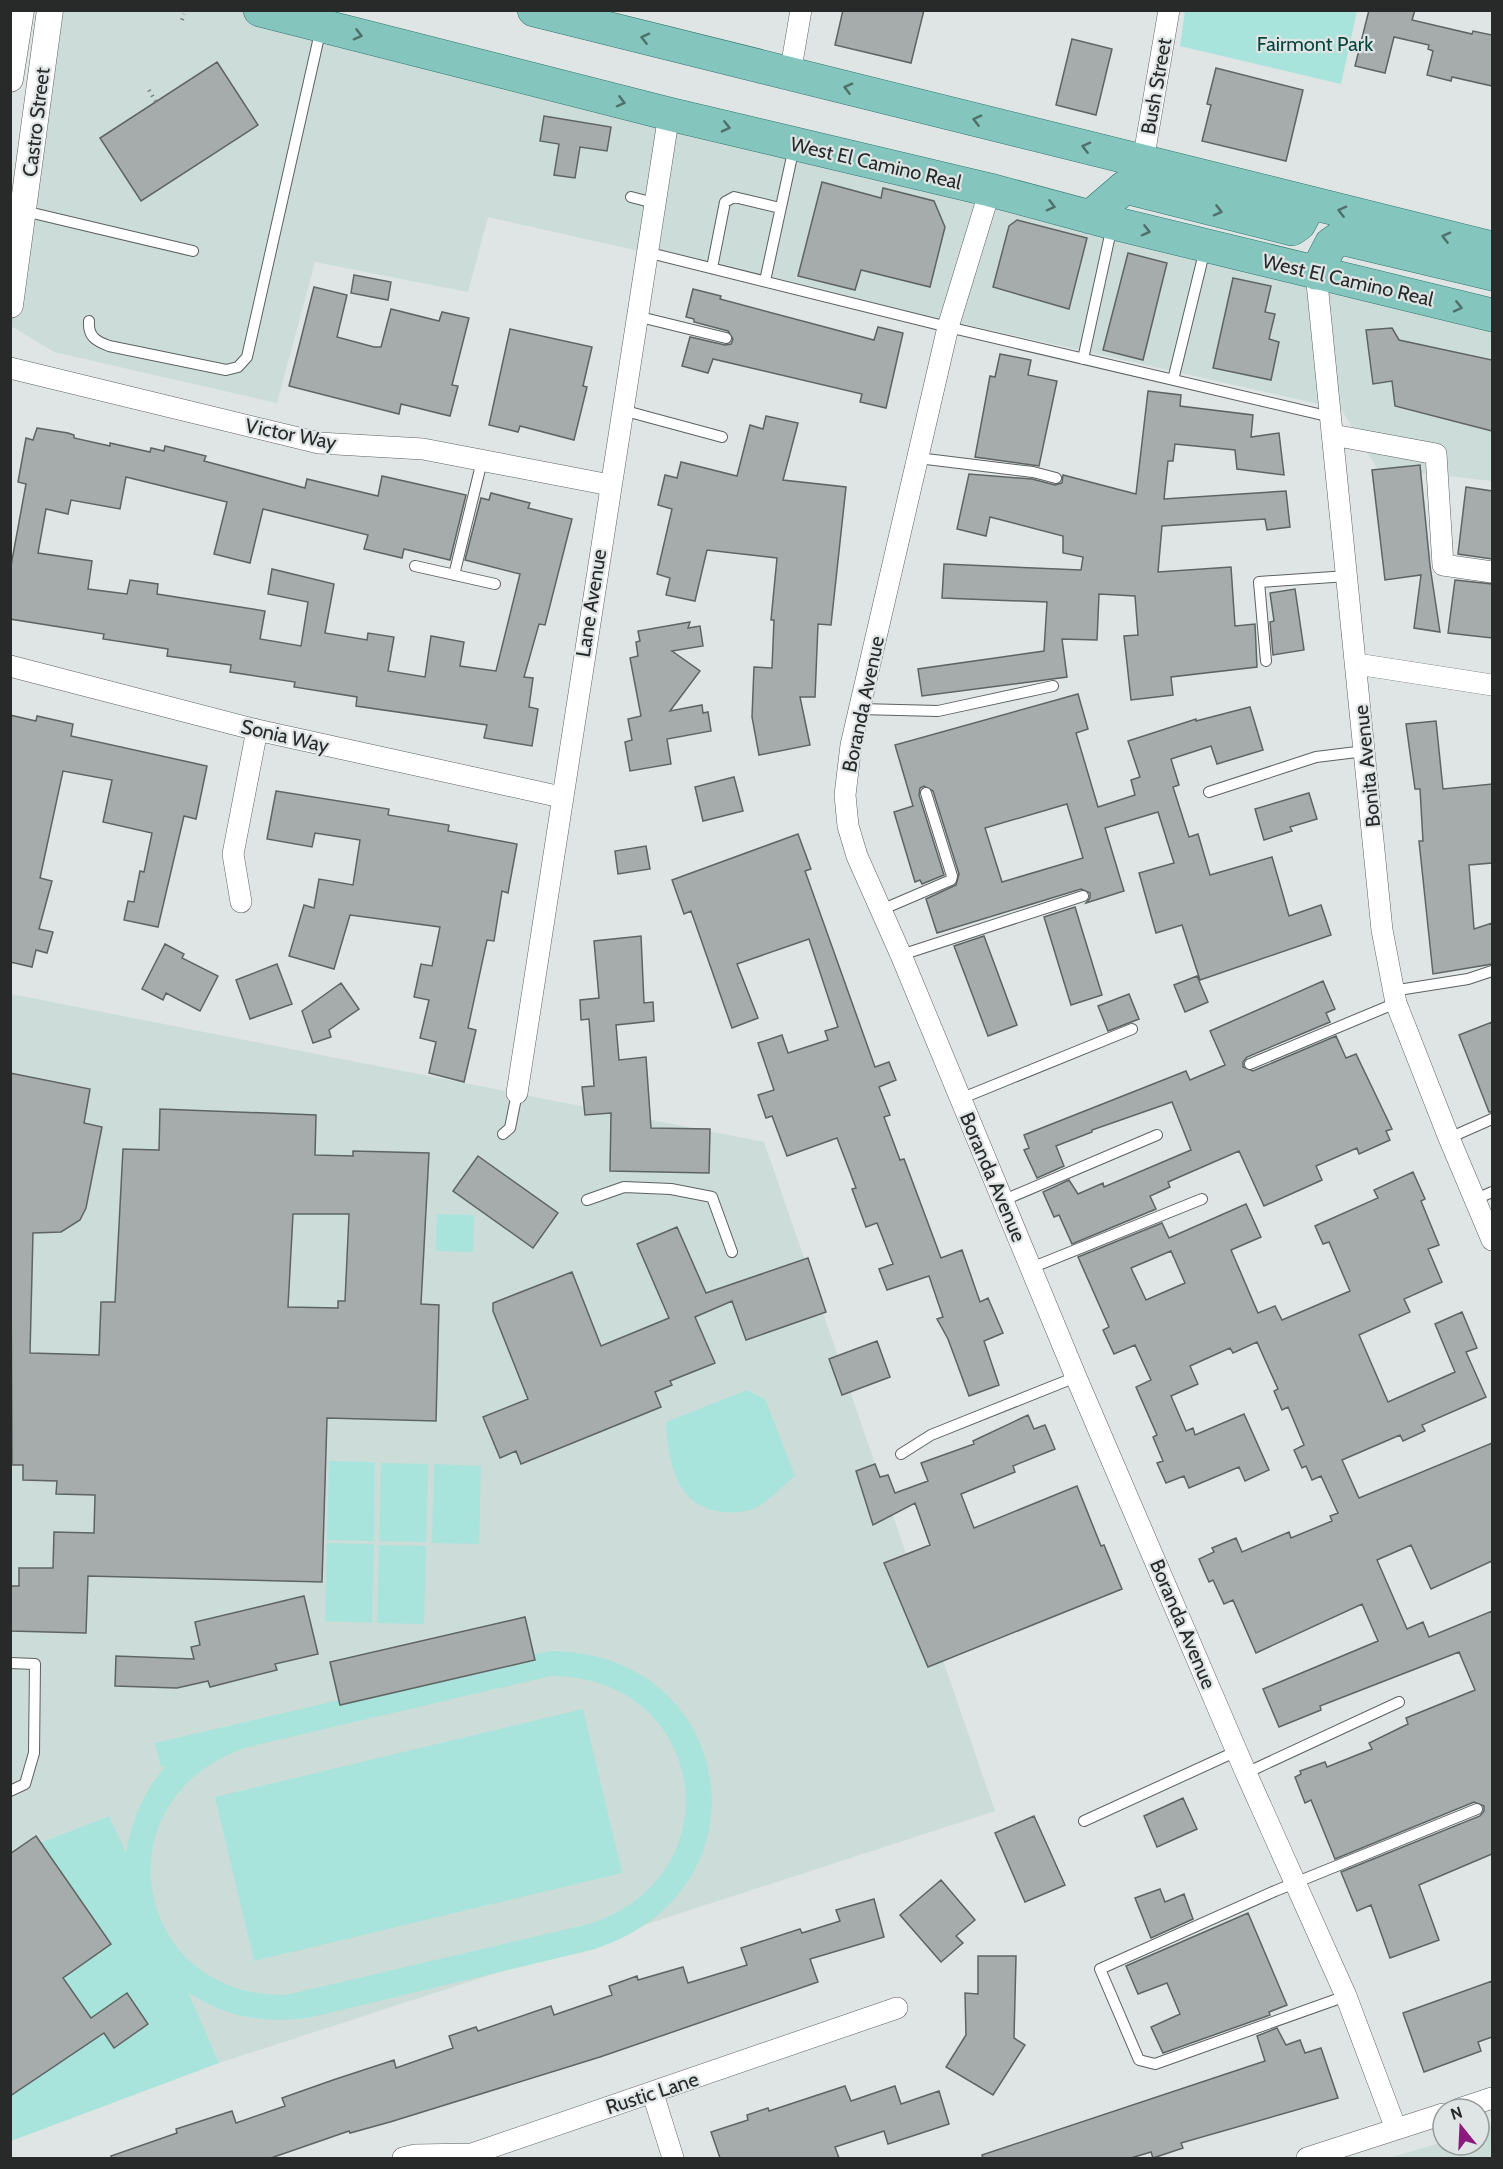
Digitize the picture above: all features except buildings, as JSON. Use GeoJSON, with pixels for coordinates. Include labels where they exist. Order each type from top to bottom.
{"type":"FeatureCollection","features":[{"type":"Feature","properties":{"kind":"main road","name":"West El Camino Real"},"geometry":{"type":"LineString","coordinates":[[260,10],[535,86],[669,114],[990,190],[1101,220],[1492,315]]}},
{"type":"Feature","properties":{"kind":"main road"},"geometry":{"type":"LineString","coordinates":[[534,10],[1492,248]]}},
{"type":"Feature","properties":{"kind":"main road"},"geometry":{"type":"LineString","coordinates":[[1101,220],[1125,188],[1293,229],[1299,224],[1310,203]]}},
{"type":"Feature","properties":{"kind":"main road"},"geometry":{"type":"LineString","coordinates":[[1316,273],[1331,244],[1340,238],[1492,274]]}},
{"type":"Feature","properties":{"kind":"street","name":"Castro Street"},"geometry":{"type":"LineString","coordinates":[[10,80],[21,10]]}},
{"type":"Feature","properties":{"kind":"street","name":"Castro Street"},"geometry":{"type":"LineString","coordinates":[[10,305],[50,10]]}},
{"type":"Feature","properties":{"kind":"street"},"geometry":{"type":"LineString","coordinates":[[790,74],[801,10]]}},
{"type":"Feature","properties":{"kind":"street","name":"Bush Street"},"geometry":{"type":"LineString","coordinates":[[1143,161],[1169,10]]}},
{"type":"Feature","properties":{"kind":"street","name":"Lane Avenue"},"geometry":{"type":"LineString","coordinates":[[517,1093],[561,797],[669,114]]}},
{"type":"Feature","properties":{"kind":"street","name":"Boranda Avenue"},"geometry":{"type":"LineString","coordinates":[[990,190],[948,327],[851,746],[844,795],[848,826],[857,856],[1004,1200],[1076,1377],[1246,1773],[1346,1996],[1396,2129]]}},
{"type":"Feature","properties":{"kind":"street","name":"Bonita Avenue"},"geometry":{"type":"LineString","coordinates":[[1316,273],[1382,930],[1394,997],[1449,1138],[1484,1196],[1492,1240]]}},
{"type":"Feature","properties":{"kind":"street","name":"Victor Way"},"geometry":{"type":"LineString","coordinates":[[10,368],[319,442],[423,449],[610,485]]}},
{"type":"Feature","properties":{"kind":"street"},"geometry":{"type":"LineString","coordinates":[[1332,426],[1436,454],[1443,565],[1492,572]]}},
{"type":"Feature","properties":{"kind":"street"},"geometry":{"type":"LineString","coordinates":[[1357,664],[1492,685]]}},
{"type":"Feature","properties":{"kind":"street","name":"Sonia Way"},"geometry":{"type":"LineString","coordinates":[[10,666],[257,730],[561,797]]}},
{"type":"Feature","properties":{"kind":"street"},"geometry":{"type":"LineString","coordinates":[[241,902],[233,855],[257,730]]}},
{"type":"Feature","properties":{"kind":"street","name":"Rustic Lane"},"geometry":{"type":"LineString","coordinates":[[403,2158],[415,2155],[472,2154],[653,2094],[897,2008]]}},
{"type":"Feature","properties":{"kind":"street"},"geometry":{"type":"LineString","coordinates":[[653,2094],[673,2158]]}},
{"type":"Feature","properties":{"kind":"street"},"geometry":{"type":"LineString","coordinates":[[1307,2158],[1431,2118]]}},
{"type":"Feature","properties":{"kind":"lane"},"geometry":{"type":"LineString","coordinates":[[89,321],[89,331],[96,341],[110,346],[226,370],[238,367],[247,357],[321,26]]}},
{"type":"Feature","properties":{"kind":"lane"},"geometry":{"type":"LineString","coordinates":[[765,281],[795,144]]}},
{"type":"Feature","properties":{"kind":"lane"},"geometry":{"type":"LineString","coordinates":[[632,197],[654,202]]}},
{"type":"Feature","properties":{"kind":"lane"},"geometry":{"type":"LineString","coordinates":[[712,268],[725,202],[734,197],[780,208]]}},
{"type":"Feature","properties":{"kind":"lane"},"geometry":{"type":"LineString","coordinates":[[24,211],[193,251]]}},
{"type":"Feature","properties":{"kind":"lane"},"geometry":{"type":"LineString","coordinates":[[1083,359],[1101,220]]}},
{"type":"Feature","properties":{"kind":"lane"},"geometry":{"type":"LineString","coordinates":[[1173,380],[1206,246]]}},
{"type":"Feature","properties":{"kind":"lane"},"geometry":{"type":"LineString","coordinates":[[646,252],[1173,380],[1332,426]]}},
{"type":"Feature","properties":{"kind":"lane"},"geometry":{"type":"LineString","coordinates":[[636,316],[726,338]]}},
{"type":"Feature","properties":{"kind":"lane"},"geometry":{"type":"LineString","coordinates":[[622,410],[722,437]]}},
{"type":"Feature","properties":{"kind":"lane"},"geometry":{"type":"LineString","coordinates":[[918,458],[1033,472],[1056,477]]}},
{"type":"Feature","properties":{"kind":"lane"},"geometry":{"type":"LineString","coordinates":[[454,574],[482,461]]}},
{"type":"Feature","properties":{"kind":"lane"},"geometry":{"type":"LineString","coordinates":[[415,566],[495,584]]}},
{"type":"Feature","properties":{"kind":"lane"},"geometry":{"type":"LineString","coordinates":[[1266,662],[1259,582],[1348,576]]}},
{"type":"Feature","properties":{"kind":"lane"},"geometry":{"type":"LineString","coordinates":[[860,709],[938,711],[1053,686]]}},
{"type":"Feature","properties":{"kind":"lane"},"geometry":{"type":"LineString","coordinates":[[1209,792],[1316,757],[1365,751]]}},
{"type":"Feature","properties":{"kind":"lane"},"geometry":{"type":"LineString","coordinates":[[881,910],[951,880],[952,876],[926,793]]}},
{"type":"Feature","properties":{"kind":"lane"},"geometry":{"type":"LineString","coordinates":[[901,955],[1083,896]]}},
{"type":"Feature","properties":{"kind":"lane"},"geometry":{"type":"LineString","coordinates":[[1250,1064],[1394,997],[1409,986],[1468,979],[1492,971]]}},
{"type":"Feature","properties":{"kind":"lane"},"geometry":{"type":"LineString","coordinates":[[960,1099],[1132,1029]]}},
{"type":"Feature","properties":{"kind":"lane"},"geometry":{"type":"LineString","coordinates":[[503,1134],[510,1128],[517,1093]]}},
{"type":"Feature","properties":{"kind":"lane"},"geometry":{"type":"LineString","coordinates":[[1449,1138],[1492,1119]]}},
{"type":"Feature","properties":{"kind":"lane"},"geometry":{"type":"LineString","coordinates":[[1004,1200],[1157,1135]]}},
{"type":"Feature","properties":{"kind":"lane"},"geometry":{"type":"LineString","coordinates":[[587,1200],[624,1187],[671,1189],[712,1197],[732,1252]]}},
{"type":"Feature","properties":{"kind":"lane"},"geometry":{"type":"LineString","coordinates":[[1031,1268],[1202,1199]]}},
{"type":"Feature","properties":{"kind":"lane"},"geometry":{"type":"LineString","coordinates":[[901,1454],[931,1435],[1076,1377]]}},
{"type":"Feature","properties":{"kind":"lane"},"geometry":{"type":"LineString","coordinates":[[10,1663],[35,1664],[34,1753],[25,1784],[10,1791]]}},
{"type":"Feature","properties":{"kind":"lane"},"geometry":{"type":"LineString","coordinates":[[1246,1773],[1399,1702]]}},
{"type":"Feature","properties":{"kind":"lane"},"geometry":{"type":"LineString","coordinates":[[1084,1821],[1237,1751]]}},
{"type":"Feature","properties":{"kind":"lane"},"geometry":{"type":"LineString","coordinates":[[1346,1996],[1155,2064],[1139,2060],[1101,1969],[1294,1883],[1477,1809]]}},
{"type":"Feature","properties":{"kind":"path"},"geometry":{"type":"LineString","coordinates":[[182,20],[184,14]]}},
{"type":"Feature","properties":{"kind":"path"},"geometry":{"type":"LineString","coordinates":[[148,90],[156,102]]}},
{"type":"Feature","properties":{"kind":"shaded area"},"geometry":{"type":"Polygon","coordinates":[[[50,11],[260,11],[1492,315],[1492,481],[1377,468],[1341,409],[488,217],[468,292],[315,262],[277,403],[54,352],[11,326],[11,305],[50,11]]]}},
{"type":"Feature","properties":{"kind":"shaded area"},"geometry":{"type":"Polygon","coordinates":[[[11,994],[764,1142],[995,1811],[219,2063],[109,1816],[11,1854],[11,994]]]}},
{"type":"Feature","properties":{"kind":"shaded area"},"geometry":{"type":"Polygon","coordinates":[[[1491,2126],[1492,2158],[1389,2158],[1431,2146],[1431,2157],[1491,2157],[1491,2126]]]}},
{"type":"Feature","properties":{"kind":"green space","name":"Fairmont Park"},"geometry":{"type":"Polygon","coordinates":[[[1185,11],[1357,11],[1341,84],[1180,46],[1185,11]]]}},
{"type":"Feature","properties":{"kind":"green space"},"geometry":{"type":"Polygon","coordinates":[[[437,1214],[474,1215],[473,1252],[436,1251],[437,1214]]]}},
{"type":"Feature","properties":{"kind":"green space"},"geometry":{"type":"Polygon","coordinates":[[[747,1390],[765,1399],[795,1476],[764,1503],[751,1510],[724,1512],[708,1509],[695,1502],[678,1480],[669,1452],[666,1422],[747,1390]]]}},
{"type":"Feature","properties":{"kind":"green space"},"geometry":{"type":"Polygon","coordinates":[[[329,1461],[375,1462],[374,1541],[327,1540],[329,1461]]]}},
{"type":"Feature","properties":{"kind":"green space"},"geometry":{"type":"Polygon","coordinates":[[[381,1463],[428,1464],[426,1542],[379,1541],[381,1463]]]}},
{"type":"Feature","properties":{"kind":"green space"},"geometry":{"type":"Polygon","coordinates":[[[434,1464],[481,1466],[479,1544],[432,1543],[434,1464]]]}},
{"type":"Feature","properties":{"kind":"green space"},"geometry":{"type":"Polygon","coordinates":[[[327,1543],[374,1544],[372,1623],[325,1621],[327,1543]]]}},
{"type":"Feature","properties":{"kind":"green space"},"geometry":{"type":"Polygon","coordinates":[[[379,1545],[426,1546],[424,1624],[377,1623],[379,1545]]]}},
{"type":"Feature","properties":{"kind":"green space"},"geometry":{"type":"Polygon","coordinates":[[[549,1651],[612,1661],[661,1689],[694,1730],[710,1778],[709,1829],[690,1878],[652,1919],[595,1949],[312,2017],[295,2019],[247,2017],[217,2008],[188,1992],[219,2063],[11,2141],[11,1854],[109,1816],[126,1853],[140,1807],[150,1786],[165,1767],[161,1767],[155,1743],[549,1651]],[[551,1676],[248,1747],[200,1772],[169,1806],[153,1847],[152,1890],[166,1930],[193,1964],[233,1987],[286,1995],[589,1924],[637,1900],[668,1865],[684,1824],[684,1782],[671,1742],[644,1708],[604,1685],[551,1676]]]}},
{"type":"Feature","properties":{"kind":"green space"},"geometry":{"type":"Polygon","coordinates":[[[583,1709],[622,1873],[254,1961],[215,1797],[583,1709]]]}}]}
